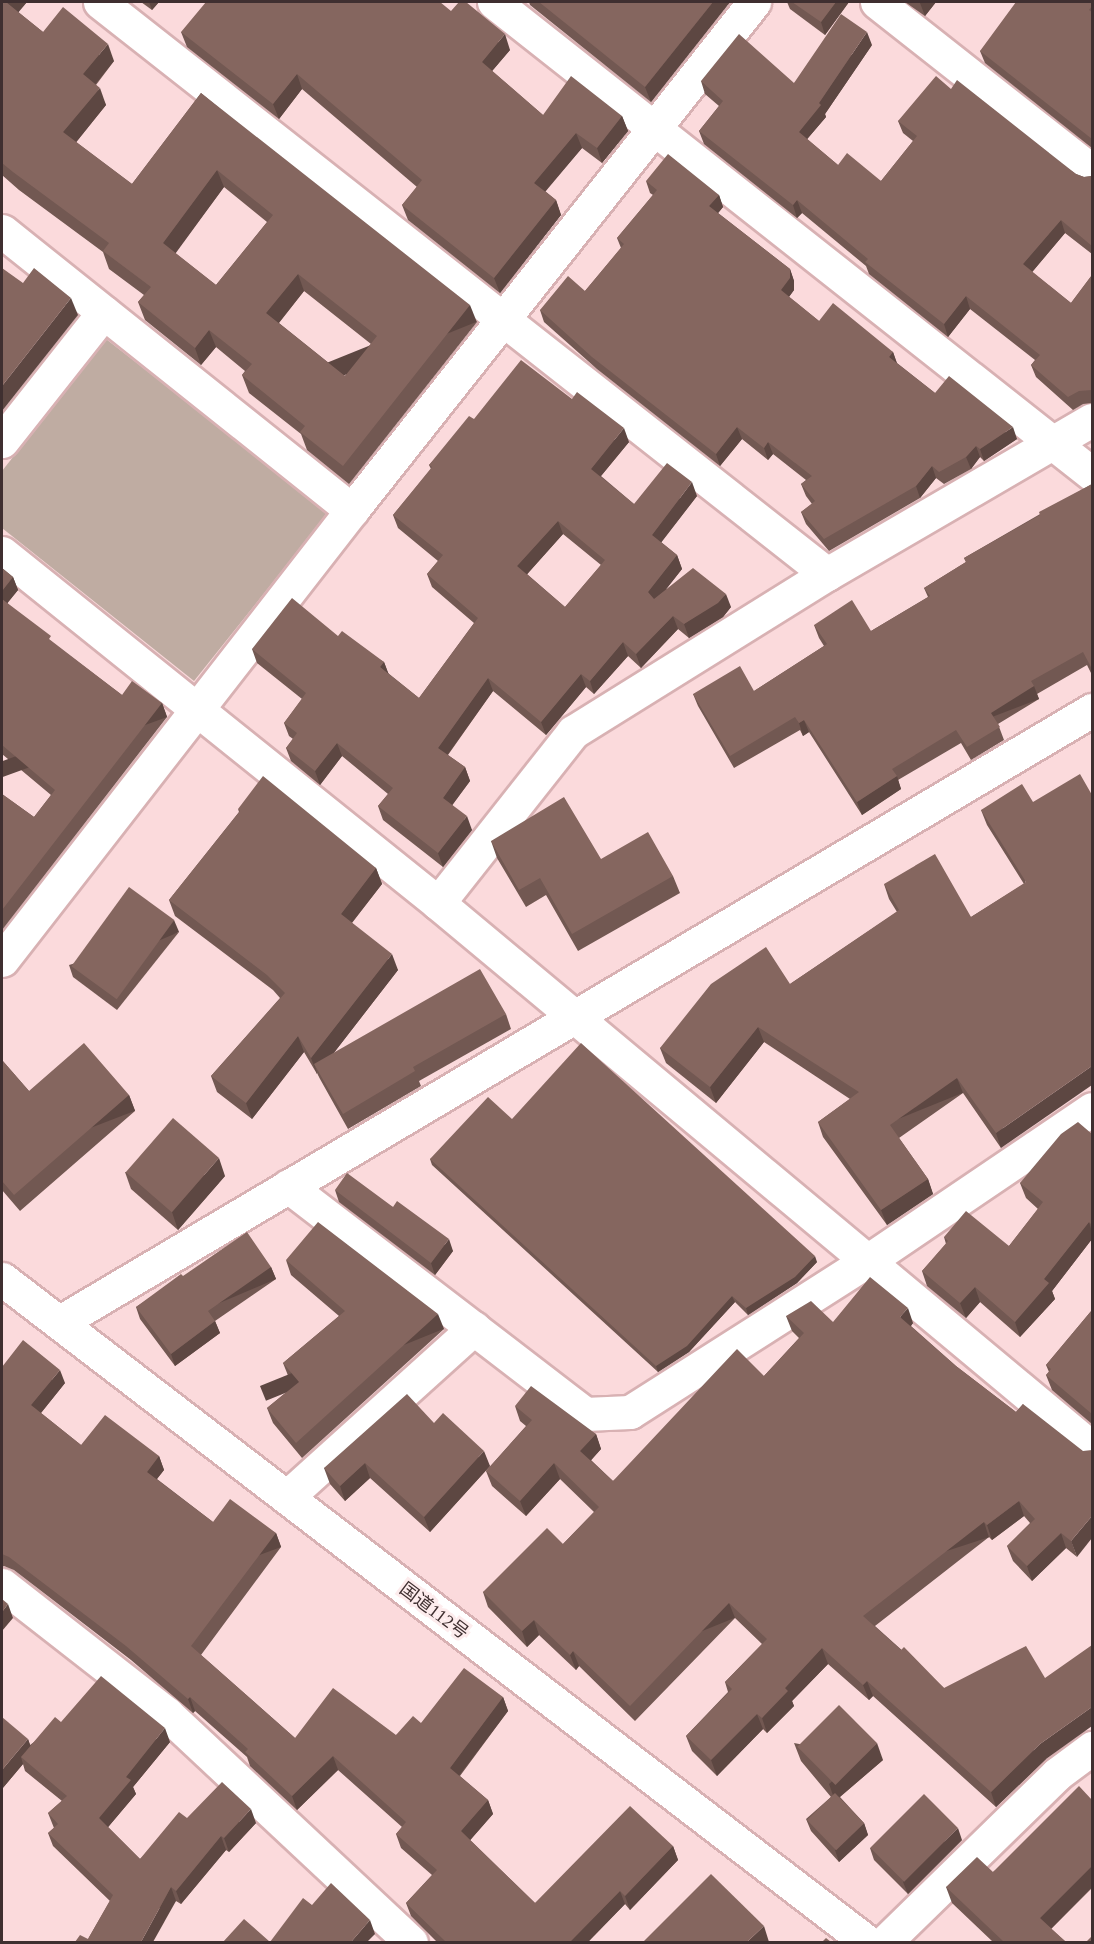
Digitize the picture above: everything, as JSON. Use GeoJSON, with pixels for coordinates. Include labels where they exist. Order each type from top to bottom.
{"type":"FeatureCollection","features":[{"type":"Feature","properties":{"kind":"main road"},"geometry":{"type":"LineString","coordinates":[[100,2],[827,574]]}},
{"type":"Feature","properties":{"kind":"main road"},"geometry":{"type":"LineString","coordinates":[[494,2],[1092,474]]}},
{"type":"Feature","properties":{"kind":"main road"},"geometry":{"type":"LineString","coordinates":[[2,960],[352,510],[754,2]]}},
{"type":"Feature","properties":{"kind":"main road"},"geometry":{"type":"LineString","coordinates":[[877,2],[1092,171]]}},
{"type":"Feature","properties":{"kind":"main road"},"geometry":{"type":"LineString","coordinates":[[2,231],[352,510]]}},
{"type":"Feature","properties":{"kind":"main road"},"geometry":{"type":"LineString","coordinates":[[2,441],[104,312]]}},
{"type":"Feature","properties":{"kind":"main road"},"geometry":{"type":"LineString","coordinates":[[438,903],[573,732],[827,574],[1092,420]]}},
{"type":"Feature","properties":{"kind":"main road"},"geometry":{"type":"LineString","coordinates":[[2,553],[578,1017],[1092,1448]]}},
{"type":"Feature","properties":{"kind":"main road"},"geometry":{"type":"LineString","coordinates":[[60,1322],[578,1017],[1092,710]]}},
{"type":"Feature","properties":{"kind":"main road"},"geometry":{"type":"LineString","coordinates":[[288,1186],[585,1414],[630,1412],[869,1260],[1092,1110]]}},
{"type":"Feature","properties":{"kind":"main road","name":"国道112号"},"geometry":{"type":"LineString","coordinates":[[2,1279],[867,1942]]}},
{"type":"Feature","properties":{"kind":"main road"},"geometry":{"type":"LineString","coordinates":[[287,1497],[474,1328]]}},
{"type":"Feature","properties":{"kind":"main road"},"geometry":{"type":"LineString","coordinates":[[2,1585],[167,1714],[411,1942]]}},
{"type":"Feature","properties":{"kind":"main road"},"geometry":{"type":"LineString","coordinates":[[885,1942],[1057,1774],[1092,1748]]}},
{"type":"Feature","properties":{"kind":"shaded area"},"geometry":{"type":"Polygon","coordinates":[[[106,339],[329,512],[194,681],[2,528],[2,471],[106,339]]]}},
{"type":"Feature","properties":{"kind":"building"},"geometry":{"type":"Polygon","coordinates":[[[2,2],[6,2],[43,32],[63,7],[108,44],[83,74],[100,88],[63,132],[132,184],[201,93],[470,305],[343,466],[300,432],[305,426],[242,375],[252,364],[209,330],[195,348],[138,302],[151,287],[103,251],[109,243],[2,163],[2,2]],[[217,170],[163,243],[216,285],[273,215],[217,170]],[[298,274],[266,313],[345,376],[377,336],[298,274]]]}},
{"type":"Feature","properties":{"kind":"building"},"geometry":{"type":"Polygon","coordinates":[[[206,2],[440,2],[451,11],[459,2],[466,2],[505,34],[482,62],[543,115],[571,76],[622,116],[597,148],[576,133],[534,183],[556,200],[494,278],[402,205],[422,180],[297,74],[273,104],[181,32],[206,2]]]}},
{"type":"Feature","properties":{"kind":"building"},"geometry":{"type":"Polygon","coordinates":[[[539,2],[713,2],[645,87],[539,2]]]}},
{"type":"Feature","properties":{"kind":"building"},"geometry":{"type":"Polygon","coordinates":[[[792,2],[836,2],[821,22],[792,2]]]}},
{"type":"Feature","properties":{"kind":"building"},"geometry":{"type":"Polygon","coordinates":[[[1016,2],[1092,2],[1089,10],[1092,12],[1092,139],[980,51],[1016,2]]]}},
{"type":"Feature","properties":{"kind":"building"},"geometry":{"type":"Polygon","coordinates":[[[841,14],[867,32],[819,103],[821,105],[799,132],[838,165],[847,153],[881,181],[917,136],[898,121],[936,76],[951,89],[957,80],[1076,174],[1084,177],[1092,176],[1092,246],[1061,220],[1023,264],[1071,303],[1092,275],[1092,390],[1079,391],[1068,397],[1031,365],[1040,355],[966,296],[944,324],[865,262],[868,259],[797,200],[793,205],[699,131],[723,101],[701,81],[739,34],[794,83],[841,14]]]}},
{"type":"Feature","properties":{"kind":"building"},"geometry":{"type":"Polygon","coordinates":[[[668,154],[719,195],[709,206],[790,269],[790,278],[781,290],[819,321],[833,303],[893,352],[889,357],[935,393],[949,376],[1013,427],[980,449],[976,446],[966,457],[939,472],[932,466],[916,486],[824,539],[801,512],[815,501],[801,484],[812,476],[768,442],[764,448],[737,427],[716,454],[592,357],[540,310],[568,276],[585,291],[624,244],[617,238],[657,190],[646,181],[668,154]]]}},
{"type":"Feature","properties":{"kind":"building"},"geometry":{"type":"Polygon","coordinates":[[[2,268],[23,283],[34,268],[71,298],[2,386],[2,268]]]}},
{"type":"Feature","properties":{"kind":"building"},"geometry":{"type":"Polygon","coordinates":[[[521,360],[572,399],[577,392],[624,428],[591,469],[634,504],[667,463],[692,482],[652,535],[677,555],[648,592],[654,599],[693,568],[726,594],[718,603],[684,624],[673,616],[636,654],[623,642],[590,681],[581,674],[541,722],[488,678],[438,748],[465,767],[443,798],[467,816],[438,853],[378,806],[393,788],[337,743],[315,771],[286,748],[297,733],[284,723],[306,693],[252,649],[292,598],[338,636],[342,631],[384,662],[380,667],[419,698],[478,618],[427,574],[443,555],[393,515],[432,467],[429,465],[469,416],[474,419],[521,360]],[[558,521],[517,566],[565,607],[605,560],[558,521]]]}},
{"type":"Feature","properties":{"kind":"building"},"geometry":{"type":"Polygon","coordinates":[[[1092,484],[1092,669],[1083,652],[1031,681],[1034,686],[991,713],[1000,727],[967,747],[956,730],[892,769],[897,776],[857,802],[804,720],[799,723],[795,717],[730,756],[693,694],[740,666],[754,691],[827,644],[814,625],[852,600],[871,631],[930,596],[924,588],[966,562],[964,558],[1040,515],[1039,512],[1092,484]]]}},
{"type":"Feature","properties":{"kind":"building"},"geometry":{"type":"Polygon","coordinates":[[[2,568],[13,577],[2,591],[2,568]]]}},
{"type":"Feature","properties":{"kind":"building"},"geometry":{"type":"Polygon","coordinates":[[[2,599],[51,636],[49,639],[122,695],[132,681],[162,703],[2,910],[2,794],[34,817],[55,790],[2,745],[2,599]]]}},
{"type":"Feature","properties":{"kind":"building"},"geometry":{"type":"Polygon","coordinates":[[[1080,774],[1092,795],[1092,1066],[996,1133],[957,1078],[890,1125],[928,1179],[881,1210],[818,1122],[859,1092],[758,1027],[710,1087],[660,1048],[711,984],[766,947],[790,984],[899,910],[884,884],[935,854],[971,917],[1026,882],[981,810],[1022,784],[1033,802],[1080,774]]]}},
{"type":"Feature","properties":{"kind":"building"},"geometry":{"type":"Polygon","coordinates":[[[263,776],[376,868],[341,914],[392,954],[311,1058],[298,1036],[246,1103],[211,1076],[285,993],[267,975],[169,900],[240,811],[238,809],[263,776]]]}},
{"type":"Feature","properties":{"kind":"building"},"geometry":{"type":"Polygon","coordinates":[[[564,797],[601,859],[648,832],[673,876],[572,934],[540,878],[519,890],[491,841],[564,797]]]}},
{"type":"Feature","properties":{"kind":"building"},"geometry":{"type":"Polygon","coordinates":[[[129,887],[174,920],[117,999],[71,966],[129,887]]]}},
{"type":"Feature","properties":{"kind":"building"},"geometry":{"type":"Polygon","coordinates":[[[480,969],[506,1014],[413,1067],[415,1071],[343,1114],[314,1064],[480,969]]]}},
{"type":"Feature","properties":{"kind":"building"},"geometry":{"type":"Polygon","coordinates":[[[84,1043],[129,1095],[14,1195],[2,1181],[2,1060],[29,1091],[84,1043]]]}},
{"type":"Feature","properties":{"kind":"building"},"geometry":{"type":"Polygon","coordinates":[[[581,1043],[815,1256],[795,1277],[746,1308],[732,1296],[687,1346],[656,1366],[430,1159],[488,1097],[512,1119],[581,1043]]]}},
{"type":"Feature","properties":{"kind":"building"},"geometry":{"type":"Polygon","coordinates":[[[173,1118],[219,1158],[172,1212],[126,1172],[173,1118]]]}},
{"type":"Feature","properties":{"kind":"building"},"geometry":{"type":"Polygon","coordinates":[[[1078,1122],[1092,1134],[1092,1225],[1089,1222],[1044,1279],[1049,1283],[1015,1322],[975,1287],[960,1303],[922,1271],[948,1241],[944,1237],[966,1211],[1009,1246],[1043,1202],[1020,1183],[1061,1134],[1078,1122]]]}},
{"type":"Feature","properties":{"kind":"building"},"geometry":{"type":"Polygon","coordinates":[[[347,1173],[393,1207],[397,1201],[449,1239],[431,1263],[335,1190],[347,1173]]]}},
{"type":"Feature","properties":{"kind":"building"},"geometry":{"type":"Polygon","coordinates":[[[318,1222],[438,1314],[296,1443],[267,1408],[299,1382],[283,1363],[345,1311],[286,1260],[318,1222]]]}},
{"type":"Feature","properties":{"kind":"building"},"geometry":{"type":"Polygon","coordinates":[[[247,1232],[271,1267],[208,1311],[215,1321],[171,1354],[136,1307],[181,1274],[183,1276],[247,1232]]]}},
{"type":"Feature","properties":{"kind":"building"},"geometry":{"type":"Polygon","coordinates":[[[870,1277],[908,1308],[900,1317],[956,1366],[1016,1412],[1023,1404],[1083,1451],[1092,1450],[1092,1516],[1071,1541],[1061,1533],[1027,1566],[1007,1546],[1035,1519],[1019,1501],[987,1525],[984,1522],[863,1616],[901,1650],[904,1647],[944,1688],[1026,1646],[1045,1678],[1092,1645],[1092,1707],[1040,1744],[991,1792],[867,1681],[863,1685],[822,1648],[785,1688],[788,1691],[762,1718],[757,1714],[711,1760],[686,1736],[732,1689],[725,1682],[767,1639],[729,1603],[630,1706],[573,1651],[570,1655],[534,1620],[522,1631],[483,1592],[547,1528],[563,1544],[599,1507],[554,1463],[520,1501],[486,1471],[532,1420],[515,1406],[531,1386],[596,1434],[580,1451],[613,1481],[737,1349],[764,1376],[804,1333],[786,1316],[811,1301],[833,1322],[870,1277]]]}},
{"type":"Feature","properties":{"kind":"building"},"geometry":{"type":"Polygon","coordinates":[[[1092,1310],[1092,1414],[1046,1375],[1051,1369],[1046,1365],[1092,1310]]]}},
{"type":"Feature","properties":{"kind":"building"},"geometry":{"type":"Polygon","coordinates":[[[23,1340],[60,1370],[31,1405],[81,1445],[105,1415],[159,1456],[147,1472],[213,1522],[230,1499],[276,1533],[191,1646],[295,1738],[333,1688],[396,1735],[413,1716],[421,1723],[464,1668],[503,1697],[450,1768],[488,1800],[461,1831],[535,1903],[630,1806],[673,1846],[625,1896],[620,1891],[570,1942],[446,1942],[406,1903],[437,1870],[396,1834],[406,1822],[333,1756],[292,1796],[245,1752],[248,1749],[190,1697],[188,1699],[126,1646],[2,1554],[2,1367],[23,1340]]]}},
{"type":"Feature","properties":{"kind":"building"},"geometry":{"type":"Polygon","coordinates":[[[407,1394],[434,1423],[443,1413],[484,1451],[424,1517],[365,1463],[340,1486],[324,1468],[407,1394]]]}},
{"type":"Feature","properties":{"kind":"building"},"geometry":{"type":"Polygon","coordinates":[[[2,1599],[8,1604],[2,1612],[2,1599]]]}},
{"type":"Feature","properties":{"kind":"building"},"geometry":{"type":"Polygon","coordinates":[[[101,1676],[165,1728],[126,1777],[131,1780],[99,1818],[140,1859],[179,1812],[187,1818],[222,1782],[251,1809],[224,1838],[221,1836],[176,1891],[171,1887],[141,1942],[75,1942],[80,1935],[88,1939],[113,1895],[48,1833],[58,1824],[48,1813],[67,1796],[21,1757],[55,1717],[61,1722],[101,1676]]]}},
{"type":"Feature","properties":{"kind":"building"},"geometry":{"type":"Polygon","coordinates":[[[839,1705],[877,1743],[835,1785],[797,1747],[839,1705]]]}},
{"type":"Feature","properties":{"kind":"building"},"geometry":{"type":"Polygon","coordinates":[[[2,1717],[28,1739],[2,1770],[2,1717]]]}},
{"type":"Feature","properties":{"kind":"building"},"geometry":{"type":"Polygon","coordinates":[[[1079,1786],[1092,1800],[1092,1866],[1040,1918],[1066,1942],[1004,1942],[946,1887],[977,1857],[993,1872],[1079,1786]]]}},
{"type":"Feature","properties":{"kind":"building"},"geometry":{"type":"Polygon","coordinates":[[[835,1793],[864,1823],[836,1850],[807,1820],[835,1793]]]}},
{"type":"Feature","properties":{"kind":"building"},"geometry":{"type":"Polygon","coordinates":[[[924,1794],[958,1828],[904,1882],[870,1848],[924,1794]]]}},
{"type":"Feature","properties":{"kind":"building"},"geometry":{"type":"Polygon","coordinates":[[[711,1874],[764,1926],[747,1942],[643,1942],[711,1874]]]}},
{"type":"Feature","properties":{"kind":"building"},"geometry":{"type":"Polygon","coordinates":[[[331,1883],[370,1920],[351,1942],[270,1942],[303,1898],[312,1905],[331,1883]]]}},
{"type":"Feature","properties":{"kind":"building"},"geometry":{"type":"Polygon","coordinates":[[[244,1919],[270,1942],[223,1942],[244,1919]]]}}]}
